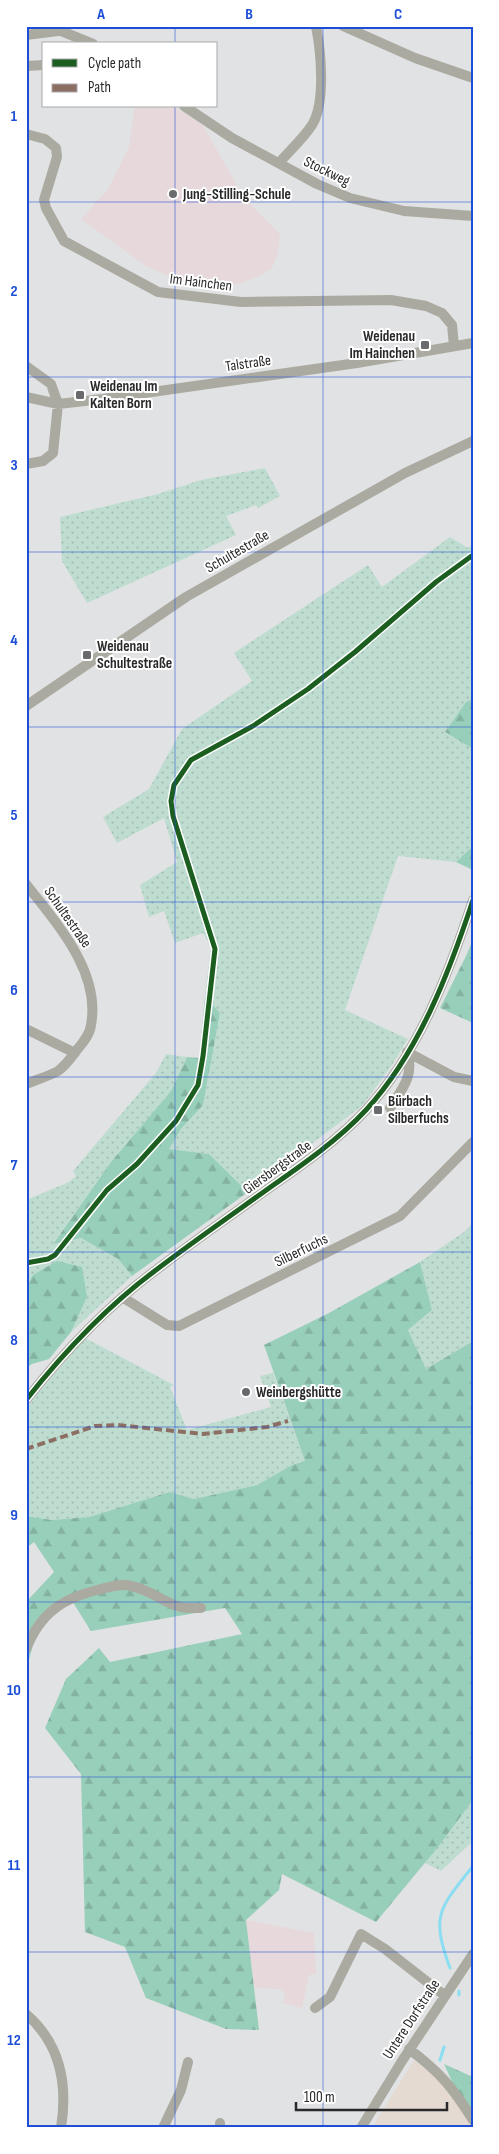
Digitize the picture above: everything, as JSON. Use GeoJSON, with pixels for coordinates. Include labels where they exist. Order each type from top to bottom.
{"type":"FeatureCollection","features":[{"type":"Feature","properties":{"kind":"street"},"geometry":{"type":"LineString","coordinates":[[49,26],[88,42]]}},
{"type":"Feature","properties":{"kind":"street"},"geometry":{"type":"LineString","coordinates":[[279,163],[312,125],[319,104],[320,64],[316,26]]}},
{"type":"Feature","properties":{"kind":"street"},"geometry":{"type":"LineString","coordinates":[[343,26],[415,58],[473,78]]}},
{"type":"Feature","properties":{"kind":"street"},"geometry":{"type":"LineString","coordinates":[[26,35],[59,31]]}},
{"type":"Feature","properties":{"kind":"street"},"geometry":{"type":"LineString","coordinates":[[26,66],[42,65]]}},
{"type":"Feature","properties":{"kind":"street","name":"Stockweg"},"geometry":{"type":"LineString","coordinates":[[187,108],[232,138],[336,193],[376,206],[404,211],[473,216]]}},
{"type":"Feature","properties":{"kind":"street","name":"Im Hainchen"},"geometry":{"type":"LineString","coordinates":[[26,134],[45,139],[56,148],[57,157],[44,200],[46,208],[64,241],[158,292],[241,302],[391,300],[426,306],[442,313],[452,325],[454,346]]}},
{"type":"Feature","properties":{"kind":"street","name":"Talstraße"},"geometry":{"type":"LineString","coordinates":[[26,397],[58,404],[357,363],[473,343]]}},
{"type":"Feature","properties":{"kind":"street"},"geometry":{"type":"LineString","coordinates":[[26,366],[51,384],[58,404],[53,453],[43,461],[26,464]]}},
{"type":"Feature","properties":{"kind":"street","name":"Schultestraße"},"geometry":{"type":"LineString","coordinates":[[26,706],[186,597],[406,473],[473,441]]}},
{"type":"Feature","properties":{"kind":"street","name":"Schultestraße"},"geometry":{"type":"LineString","coordinates":[[26,884],[75,950],[88,984],[92,1006],[92,1026],[85,1040],[75,1053],[58,1070],[26,1084]]}},
{"type":"Feature","properties":{"kind":"street","name":"Giersbergstraße"},"geometry":{"type":"LineString","coordinates":[[26,1400],[82,1335],[122,1297],[160,1266],[296,1169],[343,1132],[373,1101],[408,1052],[446,974],[473,900]]}},
{"type":"Feature","properties":{"kind":"street"},"geometry":{"type":"LineString","coordinates":[[26,1029],[75,1053]]}},
{"type":"Feature","properties":{"kind":"street"},"geometry":{"type":"LineString","coordinates":[[408,1052],[454,1077],[473,1081]]}},
{"type":"Feature","properties":{"kind":"street","name":"Giersbergstraße"},"geometry":{"type":"LineString","coordinates":[[390,1108],[410,1074],[412,1064],[408,1052]]}},
{"type":"Feature","properties":{"kind":"street","name":"Silberfuchs"},"geometry":{"type":"LineString","coordinates":[[122,1297],[167,1325],[179,1326],[400,1216],[473,1142]]}},
{"type":"Feature","properties":{"kind":"street"},"geometry":{"type":"LineString","coordinates":[[26,1649],[36,1627],[65,1600],[81,1594],[107,1588],[132,1586],[179,1607],[200,1608]]}},
{"type":"Feature","properties":{"kind":"street"},"geometry":{"type":"LineString","coordinates":[[315,2008],[330,1997],[361,1934],[385,1949],[444,1996]]}},
{"type":"Feature","properties":{"kind":"street","name":"Untere Dorfstraße"},"geometry":{"type":"LineString","coordinates":[[361,2128],[409,2049],[473,1954]]}},
{"type":"Feature","properties":{"kind":"street"},"geometry":{"type":"LineString","coordinates":[[26,2014],[45,2033],[60,2066],[65,2097],[61,2128]]}},
{"type":"Feature","properties":{"kind":"street"},"geometry":{"type":"LineString","coordinates":[[409,2049],[435,2068],[454,2090],[473,2120]]}},
{"type":"Feature","properties":{"kind":"street"},"geometry":{"type":"LineString","coordinates":[[163,2128],[181,2090],[188,2062]]}},
{"type":"Feature","properties":{"kind":"shaded area","name":"Jung-Stilling-Schule"},"geometry":{"type":"Polygon","coordinates":[[[135,108],[175,108],[202,124],[245,199],[280,234],[278,253],[272,268],[240,284],[209,286],[177,280],[146,266],[81,219],[108,189],[129,147],[135,108]]]}},
{"type":"Feature","properties":{"kind":"shaded area"},"geometry":{"type":"Polygon","coordinates":[[[246,1920],[314,1933],[316,1974],[309,1975],[302,2008],[283,2003],[285,1993],[280,1989],[254,1988],[246,1920]]]}},
{"type":"Feature","properties":{"kind":"shaded area"},"geometry":{"type":"Polygon","coordinates":[[[414,2060],[452,2091],[473,2128],[372,2128],[414,2060]]]}},
{"type":"Feature","properties":{"kind":"green space"},"geometry":{"type":"Polygon","coordinates":[[[265,468],[280,496],[258,508],[256,505],[226,516],[236,535],[87,603],[62,561],[60,517],[158,494],[201,480],[265,468]]]}},
{"type":"Feature","properties":{"kind":"green space"},"geometry":{"type":"Polygon","coordinates":[[[450,537],[468,548],[473,545],[473,699],[466,702],[445,732],[473,749],[473,846],[456,862],[398,856],[345,1010],[408,1039],[363,1105],[248,1192],[209,1154],[169,1149],[181,1129],[203,1105],[220,1013],[205,996],[211,947],[203,933],[175,943],[164,911],[149,917],[140,885],[177,862],[164,818],[117,843],[103,817],[149,789],[182,729],[252,681],[234,653],[368,565],[382,587],[450,537]]]}},
{"type":"Feature","properties":{"kind":"green space"},"geometry":{"type":"Polygon","coordinates":[[[473,699],[473,749],[445,732],[466,702],[473,699]]]}},
{"type":"Feature","properties":{"kind":"green space"},"geometry":{"type":"Polygon","coordinates":[[[473,846],[473,870],[456,862],[473,846]]]}},
{"type":"Feature","properties":{"kind":"green space"},"geometry":{"type":"Polygon","coordinates":[[[473,939],[473,1023],[440,1008],[473,939]]]}},
{"type":"Feature","properties":{"kind":"green space"},"geometry":{"type":"Polygon","coordinates":[[[205,996],[220,1013],[203,1105],[181,1129],[169,1149],[209,1154],[248,1192],[132,1276],[118,1259],[81,1238],[53,1244],[111,1162],[171,1091],[187,1057],[199,1058],[205,996]]]}},
{"type":"Feature","properties":{"kind":"green space"},"geometry":{"type":"Polygon","coordinates":[[[166,1054],[187,1057],[171,1091],[111,1162],[53,1243],[81,1238],[118,1259],[132,1276],[71,1332],[87,1297],[26,1288],[26,1200],[69,1182],[76,1176],[73,1171],[156,1073],[166,1054]]]}},
{"type":"Feature","properties":{"kind":"green space"},"geometry":{"type":"Polygon","coordinates":[[[473,1223],[473,1341],[426,1369],[408,1330],[432,1310],[420,1262],[464,1232],[473,1223]]]}},
{"type":"Feature","properties":{"kind":"green space"},"geometry":{"type":"Polygon","coordinates":[[[57,1261],[82,1267],[87,1297],[71,1332],[49,1359],[32,1364],[26,1368],[26,1288],[33,1275],[57,1261]]]}},
{"type":"Feature","properties":{"kind":"green space"},"geometry":{"type":"Polygon","coordinates":[[[420,1262],[432,1310],[408,1330],[426,1369],[473,1341],[473,1800],[438,1847],[376,1922],[282,1874],[279,1890],[246,1920],[259,2030],[226,2029],[146,1998],[125,1947],[85,1932],[81,1774],[45,1728],[66,1679],[99,1648],[110,1662],[242,1634],[225,1608],[91,1631],[72,1601],[43,1621],[33,1645],[26,1670],[26,1602],[54,1572],[34,1542],[26,1548],[26,1516],[52,1520],[89,1517],[169,1492],[194,1499],[257,1485],[292,1465],[305,1461],[264,1345],[329,1313],[420,1262]]]}},
{"type":"Feature","properties":{"kind":"green space"},"geometry":{"type":"Polygon","coordinates":[[[85,1338],[174,1385],[170,1387],[187,1430],[271,1407],[260,1376],[273,1373],[305,1461],[292,1465],[257,1485],[194,1499],[168,1492],[89,1517],[52,1520],[26,1516],[26,1410],[37,1394],[85,1338]]]}},
{"type":"Feature","properties":{"kind":"green space"},"geometry":{"type":"Polygon","coordinates":[[[473,1800],[473,1841],[441,1871],[425,1863],[473,1800]]]}},
{"type":"Feature","properties":{"kind":"green space"},"geometry":{"type":"Polygon","coordinates":[[[444,2064],[473,2077],[473,2127],[472,2125],[444,2064]]]}},
{"type":"Feature","properties":{"kind":"waterway"},"geometry":{"type":"LineString","coordinates":[[450,1968],[441,1935],[440,1923],[442,1912],[446,1902],[473,1866]]}},
{"type":"Feature","properties":{"kind":"waterway"},"geometry":{"type":"LineString","coordinates":[[440,2060],[444,2047]]}},
{"type":"Feature","properties":{"kind":"marked path"},"geometry":{"type":"LineString","coordinates":[[26,1449],[95,1426],[118,1425],[203,1434],[267,1427],[288,1421]]}},
{"type":"Feature","properties":{"kind":"cycle path"},"geometry":{"type":"LineString","coordinates":[[26,1263],[48,1259],[55,1255],[107,1190],[137,1164],[176,1121],[198,1085],[215,949],[173,816],[171,801],[174,785],[191,760],[253,726],[308,689],[355,652],[436,582],[473,555]]}},
{"type":"Feature","properties":{"kind":"cycle path"},"geometry":{"type":"LineString","coordinates":[[26,1400],[86,1331],[120,1299],[170,1259],[321,1150],[345,1131],[366,1110],[402,1063],[417,1037],[443,983],[473,900]]}},
{"type":"Feature","properties":{"kind":"place","name":"Jung-Stilling-Schule"},"geometry":{"type":"Point","coordinates":[173,194]}},
{"type":"Feature","properties":{"kind":"place","name":"Weidenau Im Hainchen"},"geometry":{"type":"Point","coordinates":[425,345]}},
{"type":"Feature","properties":{"kind":"place","name":"Weidenau Im Kalten Born"},"geometry":{"type":"Point","coordinates":[80,395]}},
{"type":"Feature","properties":{"kind":"place","name":"Weidenau Schultestraße"},"geometry":{"type":"Point","coordinates":[87,655]}},
{"type":"Feature","properties":{"kind":"place","name":"Bürbach Silberfuchs"},"geometry":{"type":"Point","coordinates":[378,1110]}},
{"type":"Feature","properties":{"kind":"place","name":"Weinbergshütte"},"geometry":{"type":"Point","coordinates":[246,1392]}}]}
